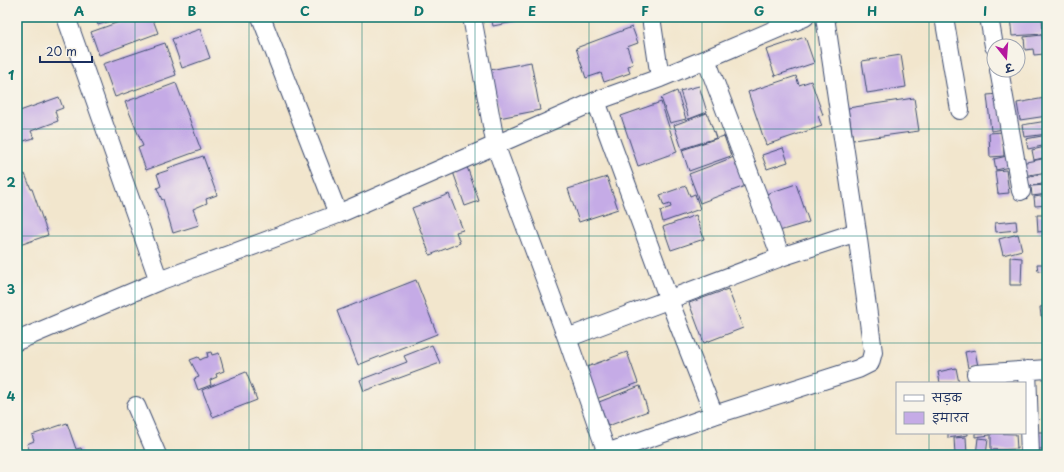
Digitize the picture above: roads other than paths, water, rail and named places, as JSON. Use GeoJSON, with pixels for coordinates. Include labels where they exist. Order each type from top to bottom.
{"type":"FeatureCollection","features":[{"type":"Feature","properties":{"kind":"street"},"geometry":{"type":"LineString","coordinates":[[66,17],[159,281]]}},
{"type":"Feature","properties":{"kind":"street"},"geometry":{"type":"LineString","coordinates":[[260,17],[338,214]]}},
{"type":"Feature","properties":{"kind":"street"},"geometry":{"type":"LineString","coordinates":[[472,17],[496,147],[567,338],[604,454],[714,414],[858,369],[870,363],[873,352],[825,17]]}},
{"type":"Feature","properties":{"kind":"street"},"geometry":{"type":"LineString","coordinates":[[650,17],[660,78]]}},
{"type":"Feature","properties":{"kind":"street"},"geometry":{"type":"LineString","coordinates":[[17,341],[159,281],[338,214],[496,147],[596,101],[660,78],[805,17]]}},
{"type":"Feature","properties":{"kind":"street"},"geometry":{"type":"LineString","coordinates":[[944,17],[960,110]]}},
{"type":"Feature","properties":{"kind":"street"},"geometry":{"type":"LineString","coordinates":[[989,17],[993,38]]}},
{"type":"Feature","properties":{"kind":"street"},"geometry":{"type":"LineString","coordinates":[[706,59],[780,257]]}},
{"type":"Feature","properties":{"kind":"street"},"geometry":{"type":"LineString","coordinates":[[1000,78],[1021,191]]}},
{"type":"Feature","properties":{"kind":"street"},"geometry":{"type":"LineString","coordinates":[[596,101],[669,300],[714,414]]}},
{"type":"Feature","properties":{"kind":"street"},"geometry":{"type":"LineString","coordinates":[[567,338],[780,257],[857,232]]}},
{"type":"Feature","properties":{"kind":"street"},"geometry":{"type":"LineString","coordinates":[[976,374],[1047,369]]}},
{"type":"Feature","properties":{"kind":"street"},"geometry":{"type":"LineString","coordinates":[[1027,370],[1030,455]]}},
{"type":"Feature","properties":{"kind":"street"},"geometry":{"type":"LineString","coordinates":[[136,406],[157,455]]}}]}
